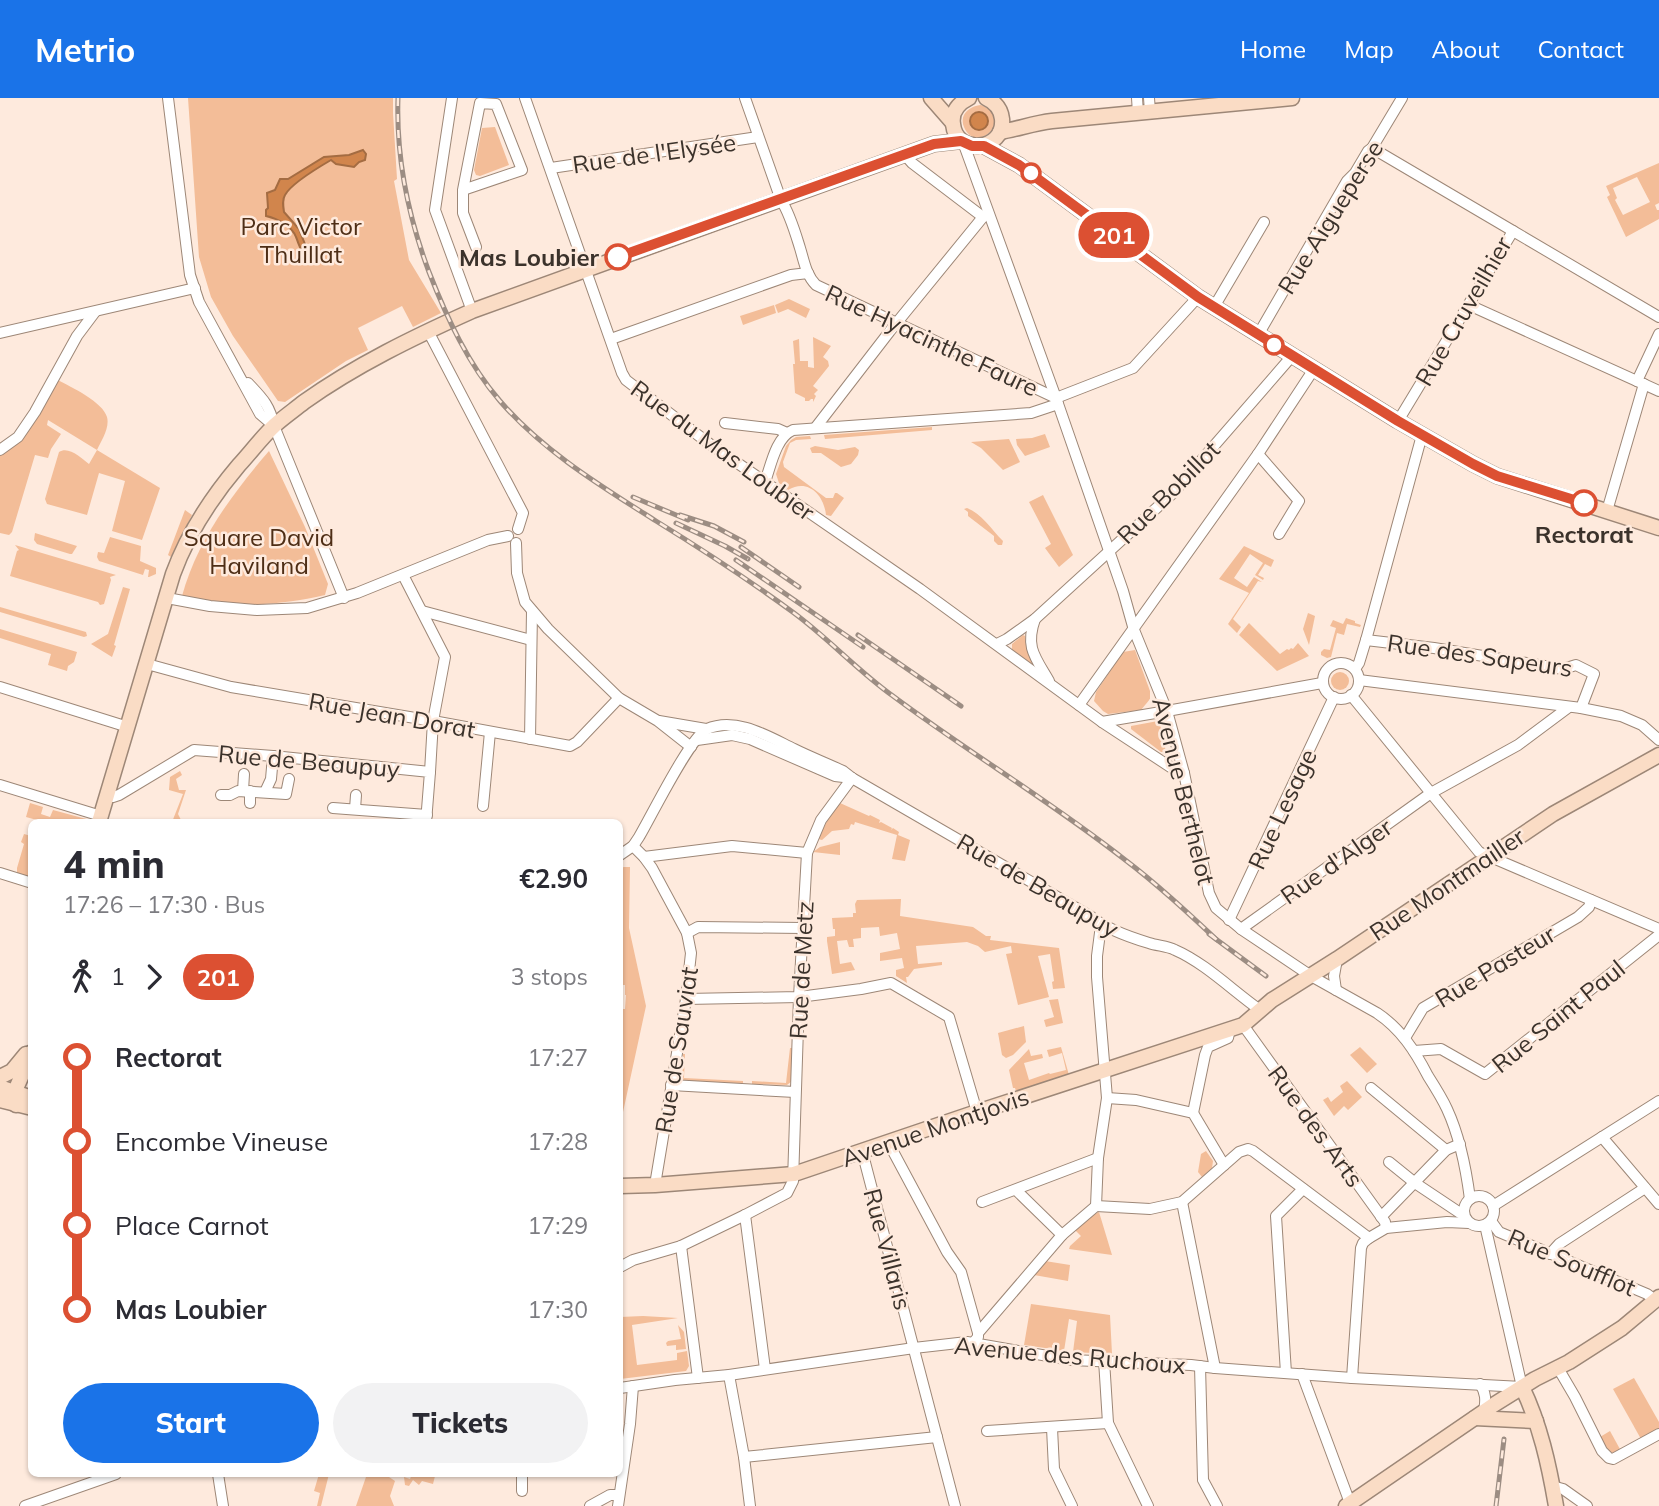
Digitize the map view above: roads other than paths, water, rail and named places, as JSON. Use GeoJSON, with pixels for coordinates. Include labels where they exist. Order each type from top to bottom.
{"type":"FeatureCollection","features":[{"type":"Feature","properties":{"kind":"main road"},"geometry":{"type":"LineString","coordinates":[[931,98],[965,101]]}},
{"type":"Feature","properties":{"kind":"main road"},"geometry":{"type":"LineString","coordinates":[[931,98],[953,124]]}},
{"type":"Feature","properties":{"kind":"main road"},"geometry":{"type":"LineString","coordinates":[[986,98],[1001,107],[1015,121],[1033,123]]}},
{"type":"Feature","properties":{"kind":"main road"},"geometry":{"type":"LineString","coordinates":[[100,819],[178,561],[198,519],[233,472],[274,426],[323,388],[388,351],[472,310],[934,144],[962,142],[982,146],[992,142],[999,134],[1033,123],[1144,105],[1292,98]]}},
{"type":"Feature","properties":{"kind":"main road"},"geometry":{"type":"LineString","coordinates":[[962,142],[956,134],[953,115],[965,101]]}},
{"type":"Feature","properties":{"kind":"main road"},"geometry":{"type":"LineString","coordinates":[[1001,107],[999,134],[1004,148],[1019,165]]}},
{"type":"Feature","properties":{"kind":"main road"},"geometry":{"type":"LineString","coordinates":[[934,144],[953,124]]}},
{"type":"Feature","properties":{"kind":"main road"},"geometry":{"type":"LineString","coordinates":[[982,146],[1019,165],[1198,297],[1398,421],[1473,464],[1497,476],[1659,528]]}},
{"type":"Feature","properties":{"kind":"main road","name":"Rue Montmailler"},"geometry":{"type":"LineString","coordinates":[[1237,1027],[1305,979],[1495,860],[1574,801],[1659,755]]}},
{"type":"Feature","properties":{"kind":"main road","name":"Avenue Montjovis"},"geometry":{"type":"LineString","coordinates":[[623,1186],[794,1174],[1237,1027]]}},
{"type":"Feature","properties":{"kind":"main road"},"geometry":{"type":"LineString","coordinates":[[0,1077],[12,1071],[28,1054]]}},
{"type":"Feature","properties":{"kind":"main road"},"geometry":{"type":"LineString","coordinates":[[22,1097],[28,1069]]}},
{"type":"Feature","properties":{"kind":"main road"},"geometry":{"type":"LineString","coordinates":[[22,1097],[28,1074]]}},
{"type":"Feature","properties":{"kind":"main road"},"geometry":{"type":"LineString","coordinates":[[0,1087],[22,1097]]}},
{"type":"Feature","properties":{"kind":"main road"},"geometry":{"type":"LineString","coordinates":[[0,1100],[22,1097]]}},
{"type":"Feature","properties":{"kind":"main road"},"geometry":{"type":"LineString","coordinates":[[1348,1505],[1522,1387],[1622,1328],[1657,1298]]}},
{"type":"Feature","properties":{"kind":"main road"},"geometry":{"type":"LineString","coordinates":[[1522,1387],[1542,1441],[1556,1506]]}},
{"type":"Feature","properties":{"kind":"main road"},"geometry":{"type":"LineString","coordinates":[[1480,1415],[1536,1421]]}},
{"type":"Feature","properties":{"kind":"street"},"geometry":{"type":"LineString","coordinates":[[168,98],[190,275],[199,302],[237,371],[271,410],[274,426],[344,597]]}},
{"type":"Feature","properties":{"kind":"street"},"geometry":{"type":"LineString","coordinates":[[452,98],[435,210],[472,310]]}},
{"type":"Feature","properties":{"kind":"street","name":"Rue du Mas Loubier"},"geometry":{"type":"LineString","coordinates":[[525,98],[622,373],[632,386],[997,644],[1102,722],[1175,770],[1184,773]]}},
{"type":"Feature","properties":{"kind":"street","name":"Rue Hyacinthe Faure"},"geometry":{"type":"LineString","coordinates":[[745,98],[808,273],[816,285],[1057,401]]}},
{"type":"Feature","properties":{"kind":"street","name":"Rue Aigueperse"},"geometry":{"type":"LineString","coordinates":[[1258,335],[1347,181],[1372,148],[1402,98]]}},
{"type":"Feature","properties":{"kind":"street"},"geometry":{"type":"LineString","coordinates":[[463,190],[522,170],[496,104],[480,103],[463,190],[463,214],[476,247]]}},
{"type":"Feature","properties":{"kind":"street","name":"Rue de l'Elysée"},"geometry":{"type":"LineString","coordinates":[[551,168],[758,137]]}},
{"type":"Feature","properties":{"kind":"street","name":"Avenue Berthelot"},"geometry":{"type":"LineString","coordinates":[[962,142],[986,215],[1057,401],[1134,630],[1167,711],[1184,773],[1209,893],[1216,908],[1229,920],[1289,959],[1305,979]]}},
{"type":"Feature","properties":{"kind":"street"},"geometry":{"type":"LineString","coordinates":[[973,172],[982,146]]}},
{"type":"Feature","properties":{"kind":"street","name":"Rue Cruveilhier"},"geometry":{"type":"LineString","coordinates":[[1372,148],[1513,231],[1398,421]]}},
{"type":"Feature","properties":{"kind":"street"},"geometry":{"type":"LineString","coordinates":[[816,427],[986,215],[912,163],[905,155]]}},
{"type":"Feature","properties":{"kind":"street"},"geometry":{"type":"LineString","coordinates":[[1214,307],[1264,222]]}},
{"type":"Feature","properties":{"kind":"street"},"geometry":{"type":"LineString","coordinates":[[1513,231],[1659,317]]}},
{"type":"Feature","properties":{"kind":"street"},"geometry":{"type":"LineString","coordinates":[[611,339],[791,275],[808,273]]}},
{"type":"Feature","properties":{"kind":"street"},"geometry":{"type":"LineString","coordinates":[[0,333],[195,288]]}},
{"type":"Feature","properties":{"kind":"street"},"geometry":{"type":"LineString","coordinates":[[765,482],[780,441],[793,430],[1031,413],[1133,368],[1198,297]]}},
{"type":"Feature","properties":{"kind":"street"},"geometry":{"type":"LineString","coordinates":[[1469,305],[1659,391]]}},
{"type":"Feature","properties":{"kind":"street"},"geometry":{"type":"LineString","coordinates":[[0,450],[18,437],[77,336],[95,312]]}},
{"type":"Feature","properties":{"kind":"street"},"geometry":{"type":"LineString","coordinates":[[428,331],[523,513],[518,529],[512,529],[512,539],[525,602],[548,629],[619,698],[694,744]]}},
{"type":"Feature","properties":{"kind":"street"},"geometry":{"type":"LineString","coordinates":[[1607,511],[1641,383],[1659,334]]}},
{"type":"Feature","properties":{"kind":"street","name":"Rue Bobillot"},"geometry":{"type":"LineString","coordinates":[[997,644],[1035,619],[1174,493],[1292,356]]}},
{"type":"Feature","properties":{"kind":"street"},"geometry":{"type":"LineString","coordinates":[[1079,705],[1258,454],[1314,369]]}},
{"type":"Feature","properties":{"kind":"street"},"geometry":{"type":"LineString","coordinates":[[725,423],[778,429],[787,433]]}},
{"type":"Feature","properties":{"kind":"street"},"geometry":{"type":"LineString","coordinates":[[1355,669],[1366,640],[1422,435]]}},
{"type":"Feature","properties":{"kind":"street"},"geometry":{"type":"LineString","coordinates":[[1258,454],[1299,501],[1279,534]]}},
{"type":"Feature","properties":{"kind":"street"},"geometry":{"type":"LineString","coordinates":[[167,598],[210,606],[257,610],[307,608],[403,575],[488,540],[502,536],[512,539]]}},
{"type":"Feature","properties":{"kind":"street"},"geometry":{"type":"LineString","coordinates":[[403,575],[445,657],[433,721],[430,772]]}},
{"type":"Feature","properties":{"kind":"street"},"geometry":{"type":"LineString","coordinates":[[422,611],[531,640],[548,629]]}},
{"type":"Feature","properties":{"kind":"street"},"geometry":{"type":"LineString","coordinates":[[530,739],[532,611]]}},
{"type":"Feature","properties":{"kind":"street"},"geometry":{"type":"LineString","coordinates":[[1035,619],[1030,642],[1033,653],[1051,685]]}},
{"type":"Feature","properties":{"kind":"street","name":"Rue des Sapeurs"},"geometry":{"type":"LineString","coordinates":[[1366,640],[1563,669],[1576,665],[1594,674],[1581,708]]}},
{"type":"Feature","properties":{"kind":"street"},"geometry":{"type":"LineString","coordinates":[[1344,663],[1355,669],[1359,680],[1351,695],[1343,699],[1334,698],[1326,692],[1322,683],[1325,671],[1333,664],[1344,663]]}},
{"type":"Feature","properties":{"kind":"street","name":"Rue Jean Dorat"},"geometry":{"type":"LineString","coordinates":[[147,664],[231,687],[570,746],[619,698]]}},
{"type":"Feature","properties":{"kind":"street"},"geometry":{"type":"LineString","coordinates":[[1359,680],[1581,708],[1620,716],[1642,725],[1659,740]]}},
{"type":"Feature","properties":{"kind":"street"},"geometry":{"type":"LineString","coordinates":[[1102,722],[1322,683]]}},
{"type":"Feature","properties":{"kind":"street"},"geometry":{"type":"LineString","coordinates":[[0,687],[128,727]]}},
{"type":"Feature","properties":{"kind":"street"},"geometry":{"type":"LineString","coordinates":[[1351,695],[1479,852],[1659,929]]}},
{"type":"Feature","properties":{"kind":"street","name":"Rue Lesage"},"geometry":{"type":"LineString","coordinates":[[1229,920],[1334,698]]}},
{"type":"Feature","properties":{"kind":"street","name":"Rue d'Alger"},"geometry":{"type":"LineString","coordinates":[[1241,929],[1431,793],[1518,745],[1569,707]]}},
{"type":"Feature","properties":{"kind":"street","name":"Rue de Beaupuy"},"geometry":{"type":"LineString","coordinates":[[658,721],[706,729],[737,726],[843,771],[1101,925],[1181,953],[1260,1010]]}},
{"type":"Feature","properties":{"kind":"street"},"geometry":{"type":"LineString","coordinates":[[690,726],[696,735],[694,744]]}},
{"type":"Feature","properties":{"kind":"street"},"geometry":{"type":"LineString","coordinates":[[623,853],[633,846],[683,758],[706,729]]}},
{"type":"Feature","properties":{"kind":"street"},"geometry":{"type":"LineString","coordinates":[[483,806],[490,732]]}},
{"type":"Feature","properties":{"kind":"street","name":"Rue de Beaupuy"},"geometry":{"type":"LineString","coordinates":[[694,744],[732,735],[750,739],[835,776],[852,778]]}},
{"type":"Feature","properties":{"kind":"street","name":"Rue de Beaupuy"},"geometry":{"type":"LineString","coordinates":[[108,795],[119,795],[194,750],[430,772],[427,819]]}},
{"type":"Feature","properties":{"kind":"street"},"geometry":{"type":"LineString","coordinates":[[265,792],[271,779],[273,756]]}},
{"type":"Feature","properties":{"kind":"street"},"geometry":{"type":"LineString","coordinates":[[244,774],[250,803]]}},
{"type":"Feature","properties":{"kind":"street","name":"Rue de Metz"},"geometry":{"type":"LineString","coordinates":[[794,1174],[795,1092],[807,853],[821,820],[852,778]]}},
{"type":"Feature","properties":{"kind":"street"},"geometry":{"type":"LineString","coordinates":[[221,795],[246,791],[265,792],[286,799],[289,779]]}},
{"type":"Feature","properties":{"kind":"street"},"geometry":{"type":"LineString","coordinates":[[0,785],[100,819]]}},
{"type":"Feature","properties":{"kind":"street"},"geometry":{"type":"LineString","coordinates":[[355,810],[356,795]]}},
{"type":"Feature","properties":{"kind":"street"},"geometry":{"type":"LineString","coordinates":[[385,799],[385,812]]}},
{"type":"Feature","properties":{"kind":"street"},"geometry":{"type":"LineString","coordinates":[[333,808],[427,819]]}},
{"type":"Feature","properties":{"kind":"street","name":"Rue de Sauviat"},"geometry":{"type":"LineString","coordinates":[[633,846],[644,857],[687,933],[691,953],[655,1185]]}},
{"type":"Feature","properties":{"kind":"street"},"geometry":{"type":"LineString","coordinates":[[644,857],[732,846],[807,853]]}},
{"type":"Feature","properties":{"kind":"street"},"geometry":{"type":"LineString","coordinates":[[0,873],[28,882]]}},
{"type":"Feature","properties":{"kind":"street","name":"Rue Pasteur"},"geometry":{"type":"LineString","coordinates":[[1405,1038],[1423,1008],[1578,917],[1589,907],[1591,900]]}},
{"type":"Feature","properties":{"kind":"street"},"geometry":{"type":"LineString","coordinates":[[1096,1206],[1098,1158],[1107,1098],[1097,977],[1101,925]]}},
{"type":"Feature","properties":{"kind":"street"},"geometry":{"type":"LineString","coordinates":[[687,933],[698,928],[803,928]]}},
{"type":"Feature","properties":{"kind":"street","name":"Rue Saint Paul"},"geometry":{"type":"LineString","coordinates":[[1414,1051],[1441,1049],[1485,1074],[1659,935]]}},
{"type":"Feature","properties":{"kind":"street"},"geometry":{"type":"LineString","coordinates":[[1336,990],[1334,976],[1337,959]]}},
{"type":"Feature","properties":{"kind":"street"},"geometry":{"type":"LineString","coordinates":[[1305,979],[1336,990],[1387,1020],[1405,1038],[1447,1109],[1475,1197]]}},
{"type":"Feature","properties":{"kind":"street"},"geometry":{"type":"LineString","coordinates":[[685,999],[799,998],[891,983],[948,1017],[977,1112]]}},
{"type":"Feature","properties":{"kind":"street"},"geometry":{"type":"LineString","coordinates":[[1224,1165],[1193,1113],[1208,1047],[1228,1038],[1237,1027]]}},
{"type":"Feature","properties":{"kind":"street","name":"Rue des Arts"},"geometry":{"type":"LineString","coordinates":[[1237,1027],[1387,1228]]}},
{"type":"Feature","properties":{"kind":"street"},"geometry":{"type":"LineString","coordinates":[[671,1085],[795,1092]]}},
{"type":"Feature","properties":{"kind":"street"},"geometry":{"type":"LineString","coordinates":[[1371,1088],[1446,1150]]}},
{"type":"Feature","properties":{"kind":"street"},"geometry":{"type":"LineString","coordinates":[[1107,1098],[1136,1100],[1193,1113]]}},
{"type":"Feature","properties":{"kind":"street"},"geometry":{"type":"LineString","coordinates":[[1493,1206],[1659,1101]]}},
{"type":"Feature","properties":{"kind":"street"},"geometry":{"type":"LineString","coordinates":[[1602,1137],[1659,1204]]}},
{"type":"Feature","properties":{"kind":"street"},"geometry":{"type":"LineString","coordinates":[[888,1142],[947,1252],[961,1272],[978,1333]]}},
{"type":"Feature","properties":{"kind":"street"},"geometry":{"type":"LineString","coordinates":[[1381,1217],[1446,1150],[1460,1144]]}},
{"type":"Feature","properties":{"kind":"street"},"geometry":{"type":"LineString","coordinates":[[973,1343],[978,1333],[1062,1235],[1096,1206],[1150,1209],[1182,1202],[1239,1152],[1248,1149],[1369,1238]]}},
{"type":"Feature","properties":{"kind":"street","name":"Rue Villaris"},"geometry":{"type":"LineString","coordinates":[[862,1151],[955,1506]]}},
{"type":"Feature","properties":{"kind":"street"},"geometry":{"type":"LineString","coordinates":[[982,1202],[1098,1158]]}},
{"type":"Feature","properties":{"kind":"street"},"geometry":{"type":"LineString","coordinates":[[1389,1162],[1460,1213]]}},
{"type":"Feature","properties":{"kind":"street"},"geometry":{"type":"LineString","coordinates":[[623,1265],[681,1246],[787,1193],[794,1174]]}},
{"type":"Feature","properties":{"kind":"street"},"geometry":{"type":"LineString","coordinates":[[1550,1254],[1559,1244],[1645,1188]]}},
{"type":"Feature","properties":{"kind":"street"},"geometry":{"type":"LineString","coordinates":[[1286,1373],[1276,1216],[1303,1189]]}},
{"type":"Feature","properties":{"kind":"street"},"geometry":{"type":"LineString","coordinates":[[1016,1190],[1062,1235]]}},
{"type":"Feature","properties":{"kind":"street"},"geometry":{"type":"LineString","coordinates":[[1469,1223],[1464,1206],[1475,1197],[1488,1199],[1494,1211],[1488,1223],[1522,1387]]}},
{"type":"Feature","properties":{"kind":"street"},"geometry":{"type":"LineString","coordinates":[[1182,1202],[1215,1368]]}},
{"type":"Feature","properties":{"kind":"street"},"geometry":{"type":"LineString","coordinates":[[745,1215],[765,1369]]}},
{"type":"Feature","properties":{"kind":"street"},"geometry":{"type":"LineString","coordinates":[[1352,1378],[1363,1243],[1387,1228],[1447,1222],[1476,1226],[1488,1223]]}},
{"type":"Feature","properties":{"kind":"street","name":"Rue Soufflot"},"geometry":{"type":"LineString","coordinates":[[1488,1223],[1499,1232],[1657,1298]]}},
{"type":"Feature","properties":{"kind":"street"},"geometry":{"type":"LineString","coordinates":[[681,1246],[698,1378]]}},
{"type":"Feature","properties":{"kind":"street","name":"Avenue des Ruchoux"},"geometry":{"type":"LineString","coordinates":[[623,1388],[967,1342],[1071,1360],[1522,1387]]}},
{"type":"Feature","properties":{"kind":"street"},"geometry":{"type":"LineString","coordinates":[[1104,1360],[1108,1423],[1148,1506]]}},
{"type":"Feature","properties":{"kind":"street"},"geometry":{"type":"LineString","coordinates":[[1200,1366],[1203,1480],[1217,1506]]}},
{"type":"Feature","properties":{"kind":"street"},"geometry":{"type":"LineString","coordinates":[[1558,1368],[1602,1451],[1609,1458],[1613,1459],[1659,1434]]}},
{"type":"Feature","properties":{"kind":"street"},"geometry":{"type":"LineString","coordinates":[[1301,1374],[1348,1505]]}},
{"type":"Feature","properties":{"kind":"street"},"geometry":{"type":"LineString","coordinates":[[729,1375],[750,1506]]}},
{"type":"Feature","properties":{"kind":"street"},"geometry":{"type":"LineString","coordinates":[[1480,1384],[1486,1400],[1480,1415]]}},
{"type":"Feature","properties":{"kind":"street"},"geometry":{"type":"LineString","coordinates":[[623,1472],[633,1386]]}},
{"type":"Feature","properties":{"kind":"street"},"geometry":{"type":"LineString","coordinates":[[987,1431],[1108,1423]]}},
{"type":"Feature","properties":{"kind":"street"},"geometry":{"type":"LineString","coordinates":[[1052,1428],[1054,1469],[1072,1506]]}},
{"type":"Feature","properties":{"kind":"street"},"geometry":{"type":"LineString","coordinates":[[744,1457],[937,1437]]}},
{"type":"Feature","properties":{"kind":"street"},"geometry":{"type":"LineString","coordinates":[[25,1506],[107,1477]]}},
{"type":"Feature","properties":{"kind":"street"},"geometry":{"type":"LineString","coordinates":[[218,1477],[223,1506]]}},
{"type":"Feature","properties":{"kind":"street"},"geometry":{"type":"LineString","coordinates":[[522,1477],[522,1491]]}},
{"type":"Feature","properties":{"kind":"street"},"geometry":{"type":"LineString","coordinates":[[590,1506],[610,1495],[619,1500],[622,1477]]}},
{"type":"Feature","properties":{"kind":"street"},"geometry":{"type":"LineString","coordinates":[[1552,1486],[1563,1489],[1587,1506]]}},
{"type":"Feature","properties":{"kind":"railway"},"geometry":{"type":"LineString","coordinates":[[398,98],[401,165],[415,230],[429,272],[468,356],[488,387],[517,419],[554,452],[594,481],[794,613],[893,696],[1124,859],[1217,940]]}},
{"type":"Feature","properties":{"kind":"railway"},"geometry":{"type":"LineString","coordinates":[[633,497],[688,520]]}},
{"type":"Feature","properties":{"kind":"railway"},"geometry":{"type":"LineString","coordinates":[[680,515],[714,526],[744,542]]}},
{"type":"Feature","properties":{"kind":"railway"},"geometry":{"type":"LineString","coordinates":[[676,523],[748,559]]}},
{"type":"Feature","properties":{"kind":"railway"},"geometry":{"type":"LineString","coordinates":[[741,547],[799,587]]}},
{"type":"Feature","properties":{"kind":"railway"},"geometry":{"type":"LineString","coordinates":[[736,560],[863,647]]}},
{"type":"Feature","properties":{"kind":"railway"},"geometry":{"type":"LineString","coordinates":[[858,635],[961,706]]}},
{"type":"Feature","properties":{"kind":"railway"},"geometry":{"type":"LineString","coordinates":[[1209,934],[1266,976]]}},
{"type":"Feature","properties":{"kind":"railway"},"geometry":{"type":"LineString","coordinates":[[1496,1506],[1504,1439]]}},
{"type":"Feature","properties":{"kind":"place","name":"Mas Loubier"},"geometry":{"type":"Point","coordinates":[618,257]}},
{"type":"Feature","properties":{"kind":"place","name":"Rectorat"},"geometry":{"type":"Point","coordinates":[1584,503]}},
{"type":"Feature","properties":{"kind":"park label","name":"Parc Victor Thuillat"},"geometry":{"type":"Point","coordinates":[301,240]}},
{"type":"Feature","properties":{"kind":"park label","name":"Square David Haviland"},"geometry":{"type":"Point","coordinates":[259,551]}}]}
